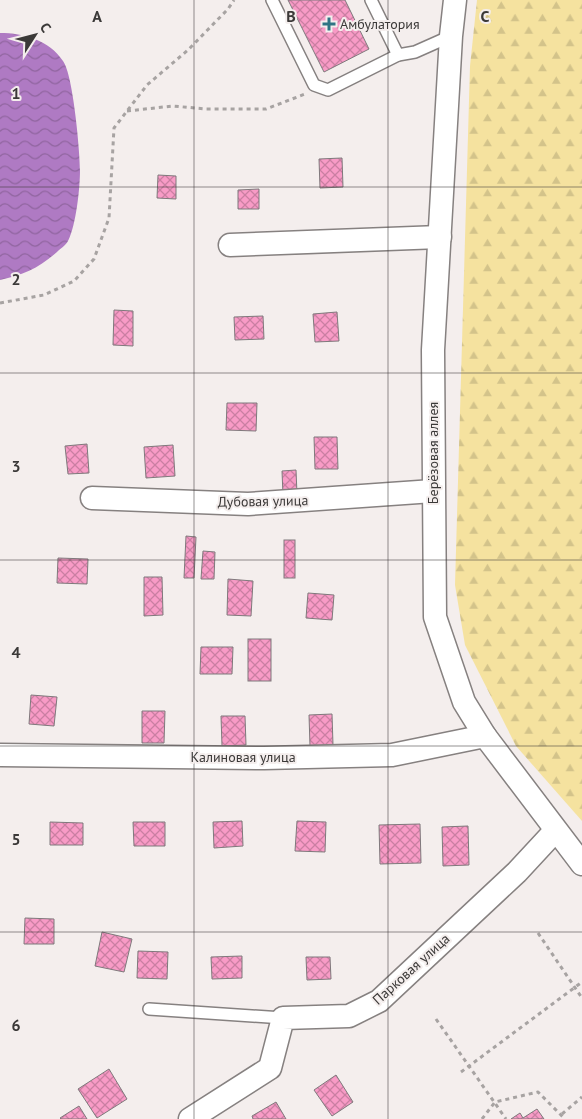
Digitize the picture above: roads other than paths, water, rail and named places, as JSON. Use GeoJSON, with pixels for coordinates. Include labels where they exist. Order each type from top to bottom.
{"type":"FeatureCollection","features":[{"type":"Feature","properties":{"kind":"street","name":"Берёзовая аллея"},"geometry":{"type":"LineString","coordinates":[[455,0],[451,36],[433,350],[434,617],[464,702],[485,736],[555,831],[582,864]]}},
{"type":"Feature","properties":{"kind":"street"},"geometry":{"type":"LineString","coordinates":[[230,245],[440,237]]}},
{"type":"Feature","properties":{"kind":"street","name":"Дубовая улица"},"geometry":{"type":"LineString","coordinates":[[92,498],[248,504],[433,491]]}},
{"type":"Feature","properties":{"kind":"street","name":"Калиновая улица"},"geometry":{"type":"LineString","coordinates":[[0,755],[264,758],[392,755],[485,736]]}},
{"type":"Feature","properties":{"kind":"street","name":"Парковая улица"},"geometry":{"type":"LineString","coordinates":[[283,1018],[349,1016],[379,1001],[517,872],[555,831]]}},
{"type":"Feature","properties":{"kind":"street"},"geometry":{"type":"LineString","coordinates":[[190,1119],[270,1068],[283,1018]]}},
{"type":"Feature","properties":{"kind":"lane"},"geometry":{"type":"LineString","coordinates":[[272,0],[314,85],[328,90],[398,55],[415,52],[451,36]]}},
{"type":"Feature","properties":{"kind":"lane"},"geometry":{"type":"LineString","coordinates":[[371,0],[398,55]]}},
{"type":"Feature","properties":{"kind":"lane"},"geometry":{"type":"LineString","coordinates":[[149,1009],[283,1018]]}},
{"type":"Feature","properties":{"kind":"water"},"geometry":{"type":"Polygon","coordinates":[[[0,33],[18,34],[35,39],[51,48],[63,61],[67,69],[73,96],[80,170],[75,216],[67,242],[37,267],[16,276],[0,280],[0,33]]]}},
{"type":"Feature","properties":{"kind":"place","name":"Амбулатория"},"geometry":{"type":"Point","coordinates":[329,24]}}]}
